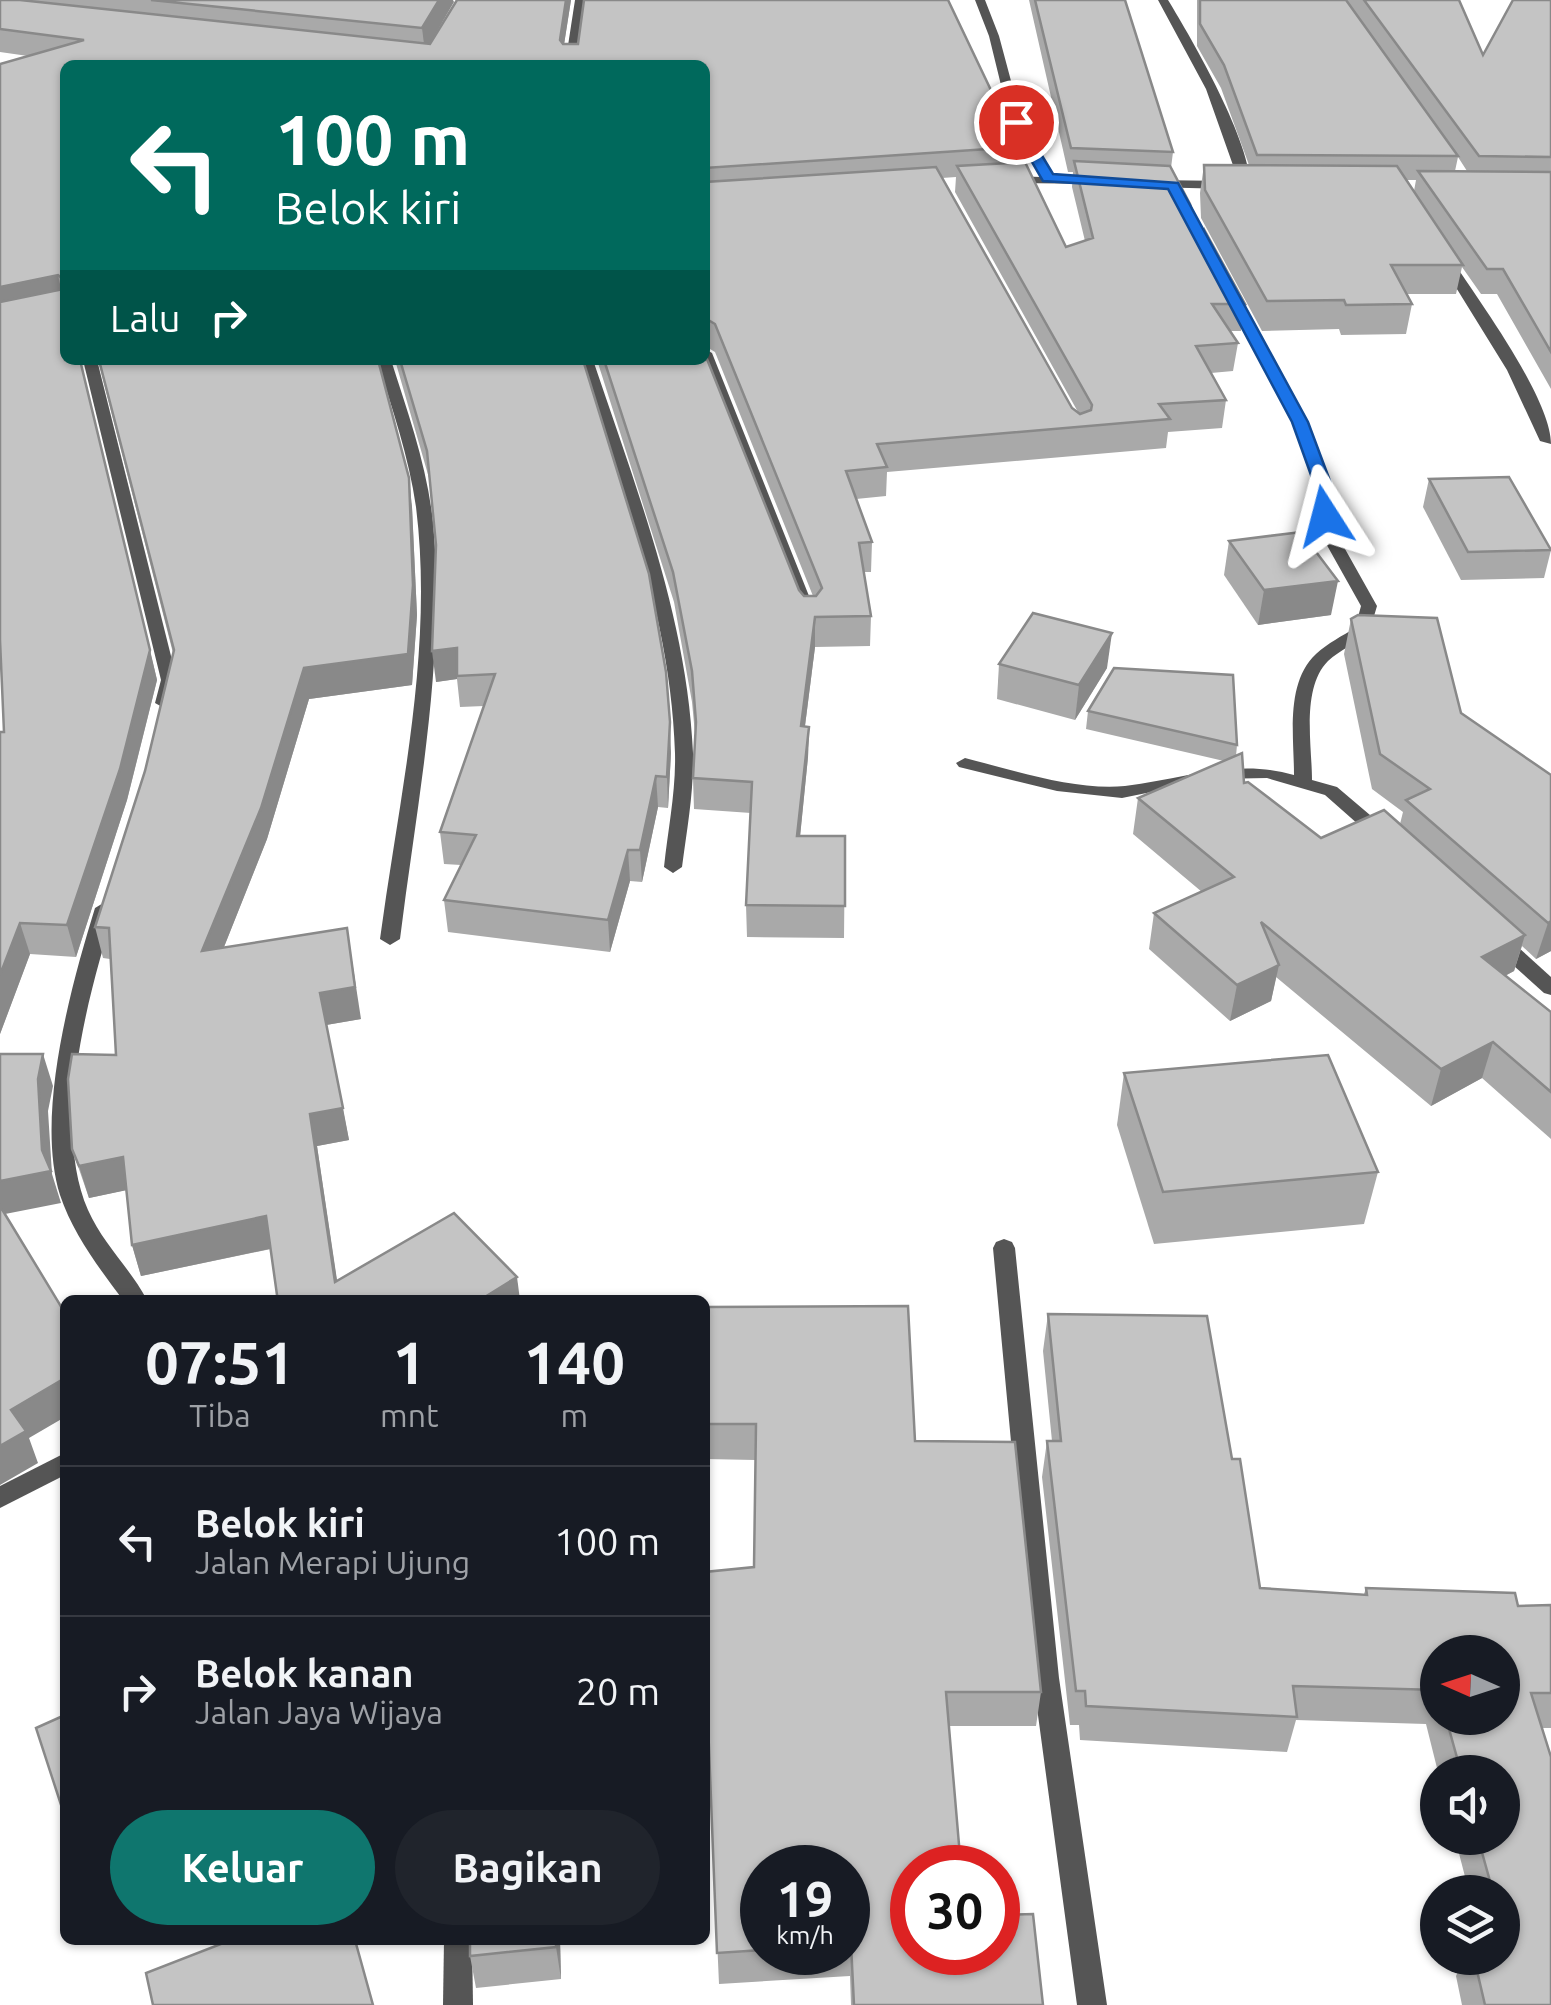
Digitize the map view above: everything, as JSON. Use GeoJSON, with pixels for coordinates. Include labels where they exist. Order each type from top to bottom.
{"type":"FeatureCollection","features":[{"type":"Feature","properties":{"kind":"street"},"geometry":{"type":"LineString","coordinates":[[572,60],[580,0]]}},
{"type":"Feature","properties":{"kind":"street"},"geometry":{"type":"LineString","coordinates":[[980,0],[994,36],[1016,122],[1048,178]]}},
{"type":"Feature","properties":{"kind":"street"},"geometry":{"type":"LineString","coordinates":[[1163,0],[1194,48],[1226,116],[1246,185]]}},
{"type":"Feature","properties":{"kind":"street"},"geometry":{"type":"LineString","coordinates":[[994,181],[1048,178],[1120,182]]}},
{"type":"Feature","properties":{"kind":"street"},"geometry":{"type":"LineString","coordinates":[[1137,183],[1265,185]]}},
{"type":"Feature","properties":{"kind":"street"},"geometry":{"type":"LineString","coordinates":[[1173,186],[1182,202]]}},
{"type":"Feature","properties":{"kind":"street"},"geometry":{"type":"LineString","coordinates":[[1438,249],[1509,358],[1547,442]]}},
{"type":"Feature","properties":{"kind":"street"},"geometry":{"type":"LineString","coordinates":[[1225,285],[1300,422],[1324,489],[1325,516],[1332,540],[1369,606],[1363,630],[1332,649],[1315,665],[1309,680],[1304,712],[1303,780]]}},
{"type":"Feature","properties":{"kind":"street"},"geometry":{"type":"LineString","coordinates":[[91,365],[169,680],[161,714]]}},
{"type":"Feature","properties":{"kind":"street"},"geometry":{"type":"LineString","coordinates":[[386,365],[425,521],[426,690],[390,939]]}},
{"type":"Feature","properties":{"kind":"street"},"geometry":{"type":"LineString","coordinates":[[588,365],[641,522],[674,652],[684,756],[673,867]]}},
{"type":"Feature","properties":{"kind":"street"},"geometry":{"type":"LineString","coordinates":[[710,365],[810,619]]}},
{"type":"Feature","properties":{"kind":"street"},"geometry":{"type":"LineString","coordinates":[[965,763],[1090,790],[1146,790],[1240,772],[1303,780],[1331,791],[1398,849]]}},
{"type":"Feature","properties":{"kind":"street"},"geometry":{"type":"LineString","coordinates":[[112,886],[90,955],[63,1110],[67,1182],[92,1242],[132,1295]]}},
{"type":"Feature","properties":{"kind":"street"},"geometry":{"type":"LineString","coordinates":[[1485,928],[1551,988]]}},
{"type":"Feature","properties":{"kind":"street"},"geometry":{"type":"LineString","coordinates":[[1004,1248],[1046,1678],[1092,2005]]}},
{"type":"Feature","properties":{"kind":"street"},"geometry":{"type":"LineString","coordinates":[[0,1498],[60,1466]]}},
{"type":"Feature","properties":{"kind":"street"},"geometry":{"type":"LineString","coordinates":[[458,1945],[458,2005]]}},
{"type":"Feature","properties":{"kind":"building"},"geometry":{"type":"Polygon","coordinates":[[[0,0],[20,0],[430,44],[457,0],[566,0],[560,40],[563,44],[578,44],[584,0],[948,0],[1018,147],[710,168],[710,60],[60,60],[60,277],[0,287],[0,64],[84,40],[0,29],[0,0]]]}},
{"type":"Feature","properties":{"kind":"building"},"geometry":{"type":"Polygon","coordinates":[[[151,0],[439,0],[422,28],[151,0]]]}},
{"type":"Feature","properties":{"kind":"building"},"geometry":{"type":"Polygon","coordinates":[[[1035,0],[1125,0],[1173,152],[1071,148],[1035,0]]]}},
{"type":"Feature","properties":{"kind":"building"},"geometry":{"type":"Polygon","coordinates":[[[1200,0],[1346,0],[1458,156],[1257,155],[1224,65],[1200,24],[1200,0]]]}},
{"type":"Feature","properties":{"kind":"building"},"geometry":{"type":"Polygon","coordinates":[[[1364,0],[1459,0],[1483,55],[1513,0],[1551,0],[1551,157],[1479,156],[1364,0]]]}},
{"type":"Feature","properties":{"kind":"building"},"geometry":{"type":"Polygon","coordinates":[[[1074,161],[1170,166],[1190,204],[1204,246],[1205,231],[1245,304],[1212,304],[1238,343],[1196,346],[1226,400],[1159,404],[1170,419],[877,444],[887,467],[846,471],[872,542],[859,543],[871,616],[815,617],[801,726],[809,727],[797,836],[845,836],[845,906],[746,905],[752,782],[693,778],[696,722],[692,671],[673,572],[606,365],[709,365],[799,590],[804,596],[816,596],[822,588],[715,324],[710,321],[710,182],[936,167],[1072,408],[1080,414],[1091,410],[1092,405],[957,166],[1025,162],[1066,247],[1093,238],[1074,161]]]}},
{"type":"Feature","properties":{"kind":"building"},"geometry":{"type":"Polygon","coordinates":[[[1204,165],[1397,166],[1463,265],[1391,265],[1412,304],[1267,301],[1205,190],[1204,165]]]}},
{"type":"Feature","properties":{"kind":"building"},"geometry":{"type":"Polygon","coordinates":[[[1418,171],[1551,172],[1551,352],[1503,269],[1487,269],[1418,171]]]}},
{"type":"Feature","properties":{"kind":"building"},"geometry":{"type":"Polygon","coordinates":[[[59,290],[60,365],[81,365],[150,650],[120,769],[67,925],[20,923],[0,975],[0,732],[4,732],[0,640],[0,302],[59,290]]]}},
{"type":"Feature","properties":{"kind":"building"},"geometry":{"type":"Polygon","coordinates":[[[100,365],[379,365],[409,478],[413,585],[408,654],[304,668],[261,808],[202,951],[347,928],[355,987],[320,993],[343,1108],[310,1114],[335,1282],[454,1213],[517,1277],[488,1295],[277,1295],[266,1216],[132,1245],[123,1157],[79,1166],[72,1149],[68,1079],[72,1054],[116,1055],[109,928],[95,927],[145,771],[174,650],[100,365]]]}},
{"type":"Feature","properties":{"kind":"building"},"geometry":{"type":"Polygon","coordinates":[[[401,365],[585,365],[649,574],[666,672],[670,722],[667,777],[656,776],[640,850],[628,850],[608,920],[444,900],[476,835],[440,832],[495,674],[457,676],[457,648],[432,651],[436,545],[427,451],[401,365]]]}},
{"type":"Feature","properties":{"kind":"building"},"geometry":{"type":"Polygon","coordinates":[[[1509,477],[1551,550],[1468,552],[1429,479],[1509,477]]]}},
{"type":"Feature","properties":{"kind":"building"},"geometry":{"type":"Polygon","coordinates":[[[1301,532],[1338,581],[1264,590],[1229,541],[1301,532]]]}},
{"type":"Feature","properties":{"kind":"building"},"geometry":{"type":"Polygon","coordinates":[[[1033,613],[1112,633],[1079,685],[999,664],[1033,613]]]}},
{"type":"Feature","properties":{"kind":"building"},"geometry":{"type":"Polygon","coordinates":[[[1358,615],[1437,618],[1461,713],[1551,775],[1548,923],[1406,800],[1430,789],[1380,754],[1351,619],[1358,615]]]}},
{"type":"Feature","properties":{"kind":"building"},"geometry":{"type":"Polygon","coordinates":[[[1114,668],[1233,675],[1237,745],[1088,711],[1114,668]]]}},
{"type":"Feature","properties":{"kind":"building"},"geometry":{"type":"Polygon","coordinates":[[[1242,753],[1244,783],[1248,782],[1321,838],[1384,810],[1525,935],[1482,957],[1551,1012],[1551,1092],[1493,1042],[1441,1069],[1261,922],[1279,965],[1237,985],[1154,913],[1234,877],[1138,798],[1242,753]]]}},
{"type":"Feature","properties":{"kind":"building"},"geometry":{"type":"Polygon","coordinates":[[[0,1054],[43,1054],[38,1079],[42,1150],[51,1171],[0,1181],[0,1054]]]}},
{"type":"Feature","properties":{"kind":"building"},"geometry":{"type":"Polygon","coordinates":[[[1328,1055],[1378,1172],[1163,1192],[1124,1073],[1328,1055]]]}},
{"type":"Feature","properties":{"kind":"building"},"geometry":{"type":"Polygon","coordinates":[[[0,1206],[60,1305],[60,1381],[11,1410],[26,1431],[0,1446],[0,1206]]]}},
{"type":"Feature","properties":{"kind":"building"},"geometry":{"type":"Polygon","coordinates":[[[908,1306],[915,1441],[1015,1442],[1041,1692],[946,1692],[959,1845],[890,1845],[890,1975],[1020,1975],[1020,1914],[1033,1914],[1043,2005],[854,2005],[853,1975],[870,1975],[870,1845],[740,1845],[740,1951],[717,1953],[710,1774],[710,1571],[754,1567],[756,1424],[710,1424],[710,1307],[908,1306]]]}},
{"type":"Feature","properties":{"kind":"building"},"geometry":{"type":"Polygon","coordinates":[[[1048,1314],[1207,1316],[1232,1459],[1240,1459],[1260,1588],[1367,1595],[1366,1588],[1515,1593],[1518,1606],[1551,1605],[1551,1693],[1531,1693],[1551,1757],[1551,2005],[1485,2005],[1478,1975],[1520,1975],[1520,1875],[1488,1875],[1483,1855],[1520,1855],[1520,1755],[1456,1755],[1451,1735],[1520,1735],[1520,1635],[1420,1635],[1420,1690],[1293,1686],[1297,1717],[1086,1706],[1085,1691],[1076,1691],[1047,1441],[1061,1441],[1048,1314]]]}},
{"type":"Feature","properties":{"kind":"building"},"geometry":{"type":"Polygon","coordinates":[[[60,1717],[60,1802],[36,1728],[60,1717]]]}},
{"type":"Feature","properties":{"kind":"building"},"geometry":{"type":"Polygon","coordinates":[[[218,1945],[356,1945],[373,2005],[153,2005],[146,1973],[218,1945]]]}},
{"type":"Feature","properties":{"kind":"building"},"geometry":{"type":"Polygon","coordinates":[[[470,1945],[556,1945],[556,1947],[470,1956],[470,1945]]]}},
{"type":"Feature","properties":{"kind":"route"},"geometry":{"type":"LineString","coordinates":[[1016,122],[1048,178],[1173,186],[1300,422],[1324,489],[1325,516]]}}]}
